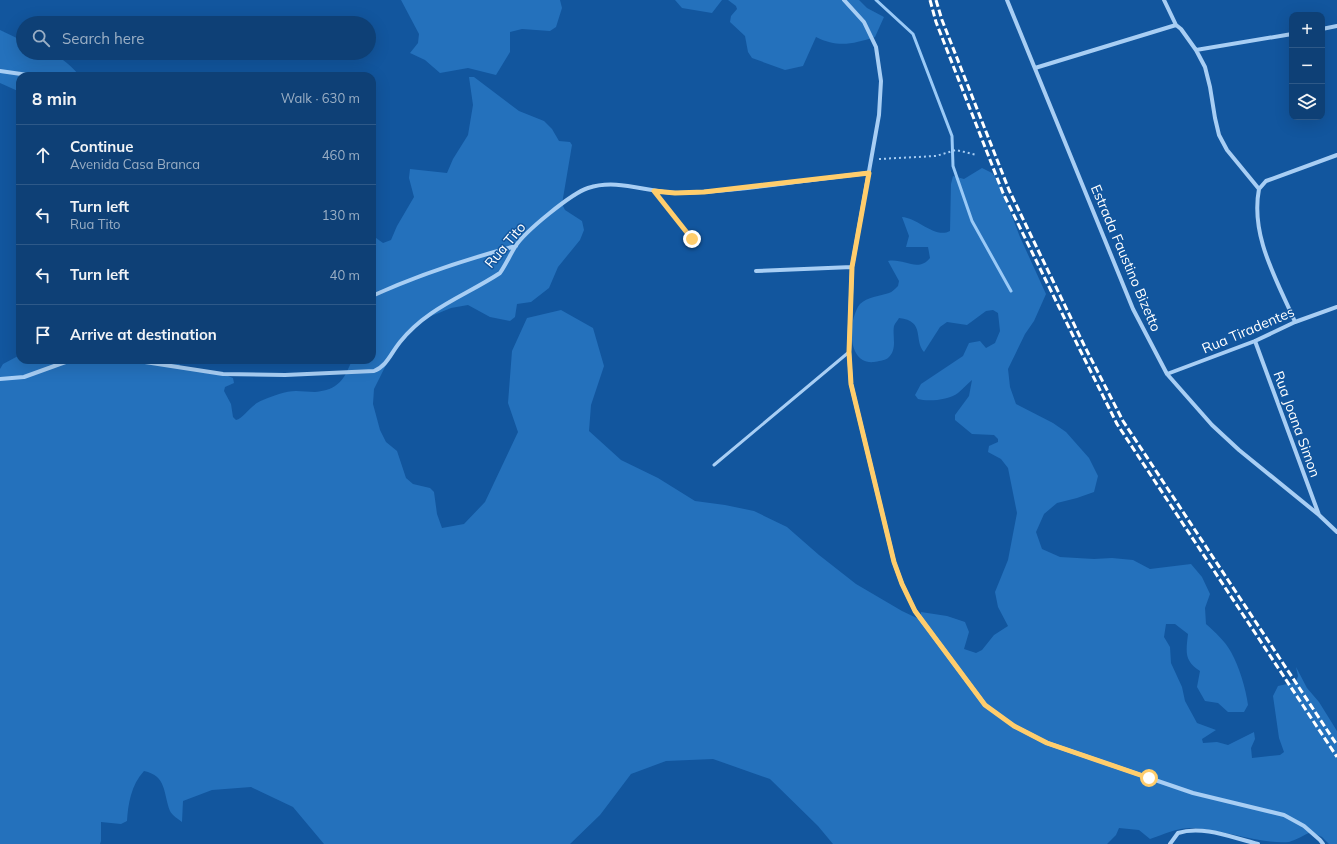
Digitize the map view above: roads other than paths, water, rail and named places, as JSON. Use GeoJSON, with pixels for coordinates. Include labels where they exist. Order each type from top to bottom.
{"type":"FeatureCollection","features":[{"type":"Feature","properties":{"kind":"street"},"geometry":{"type":"LineString","coordinates":[[844,0],[864,22],[876,47],[881,81],[879,115],[852,267],[849,352],[851,384],[894,562],[902,584],[915,611],[985,705],[1014,726],[1047,743],[1193,793],[1284,815],[1304,826],[1323,844]]}},
{"type":"Feature","properties":{"kind":"street","name":"Estrada Faustino Bizetto"},"geometry":{"type":"LineString","coordinates":[[1007,0],[1133,309],[1167,374],[1212,425],[1319,515],[1337,532]]}},
{"type":"Feature","properties":{"kind":"street"},"geometry":{"type":"LineString","coordinates":[[1164,0],[1176,25],[1196,50],[1205,67],[1219,135],[1227,150],[1259,189]]}},
{"type":"Feature","properties":{"kind":"street"},"geometry":{"type":"LineString","coordinates":[[1035,68],[1176,25]]}},
{"type":"Feature","properties":{"kind":"street"},"geometry":{"type":"LineString","coordinates":[[1325,28],[1337,26]]}},
{"type":"Feature","properties":{"kind":"street"},"geometry":{"type":"LineString","coordinates":[[1196,50],[1289,34]]}},
{"type":"Feature","properties":{"kind":"street"},"geometry":{"type":"LineString","coordinates":[[0,71],[16,73]]}},
{"type":"Feature","properties":{"kind":"street"},"geometry":{"type":"LineString","coordinates":[[1295,322],[1262,248],[1256,202],[1259,189],[1266,181],[1337,155]]}},
{"type":"Feature","properties":{"kind":"street","name":"Rua Tito"},"geometry":{"type":"LineString","coordinates":[[158,364],[223,374],[285,375],[374,371],[381,368],[387,362],[400,342],[419,322],[436,309],[500,273],[516,246],[524,236],[564,202],[587,188],[602,185],[620,185],[675,193],[704,192],[869,173]]}},
{"type":"Feature","properties":{"kind":"street"},"geometry":{"type":"LineString","coordinates":[[376,294],[400,283],[516,246]]}},
{"type":"Feature","properties":{"kind":"street"},"geometry":{"type":"LineString","coordinates":[[756,271],[852,267]]}},
{"type":"Feature","properties":{"kind":"street","name":"Rua Tiradentes"},"geometry":{"type":"LineString","coordinates":[[1167,374],[1255,341],[1295,322],[1337,307]]}},
{"type":"Feature","properties":{"kind":"street","name":"Rua Joana Simon"},"geometry":{"type":"LineString","coordinates":[[1255,341],[1319,515]]}},
{"type":"Feature","properties":{"kind":"street"},"geometry":{"type":"LineString","coordinates":[[0,379],[24,377],[60,364]]}},
{"type":"Feature","properties":{"kind":"street"},"geometry":{"type":"LineString","coordinates":[[1170,844],[1178,833],[1188,830],[1198,830],[1258,844]]}},
{"type":"Feature","properties":{"kind":"lane"},"geometry":{"type":"LineString","coordinates":[[654,191],[692,239]]}},
{"type":"Feature","properties":{"kind":"lane"},"geometry":{"type":"LineString","coordinates":[[714,465],[849,352]]}},
{"type":"Feature","properties":{"kind":"waterway"},"geometry":{"type":"LineString","coordinates":[[876,0],[913,34],[952,136],[953,166],[972,221],[1011,291]]}},
{"type":"Feature","properties":{"kind":"railway"},"geometry":{"type":"LineString","coordinates":[[930,0],[936,22],[1003,193],[1117,424],[1337,757]]}},
{"type":"Feature","properties":{"kind":"railway"},"geometry":{"type":"LineString","coordinates":[[936,0],[942,20],[1009,190],[1085,347],[1123,421],[1337,745]]}}]}
